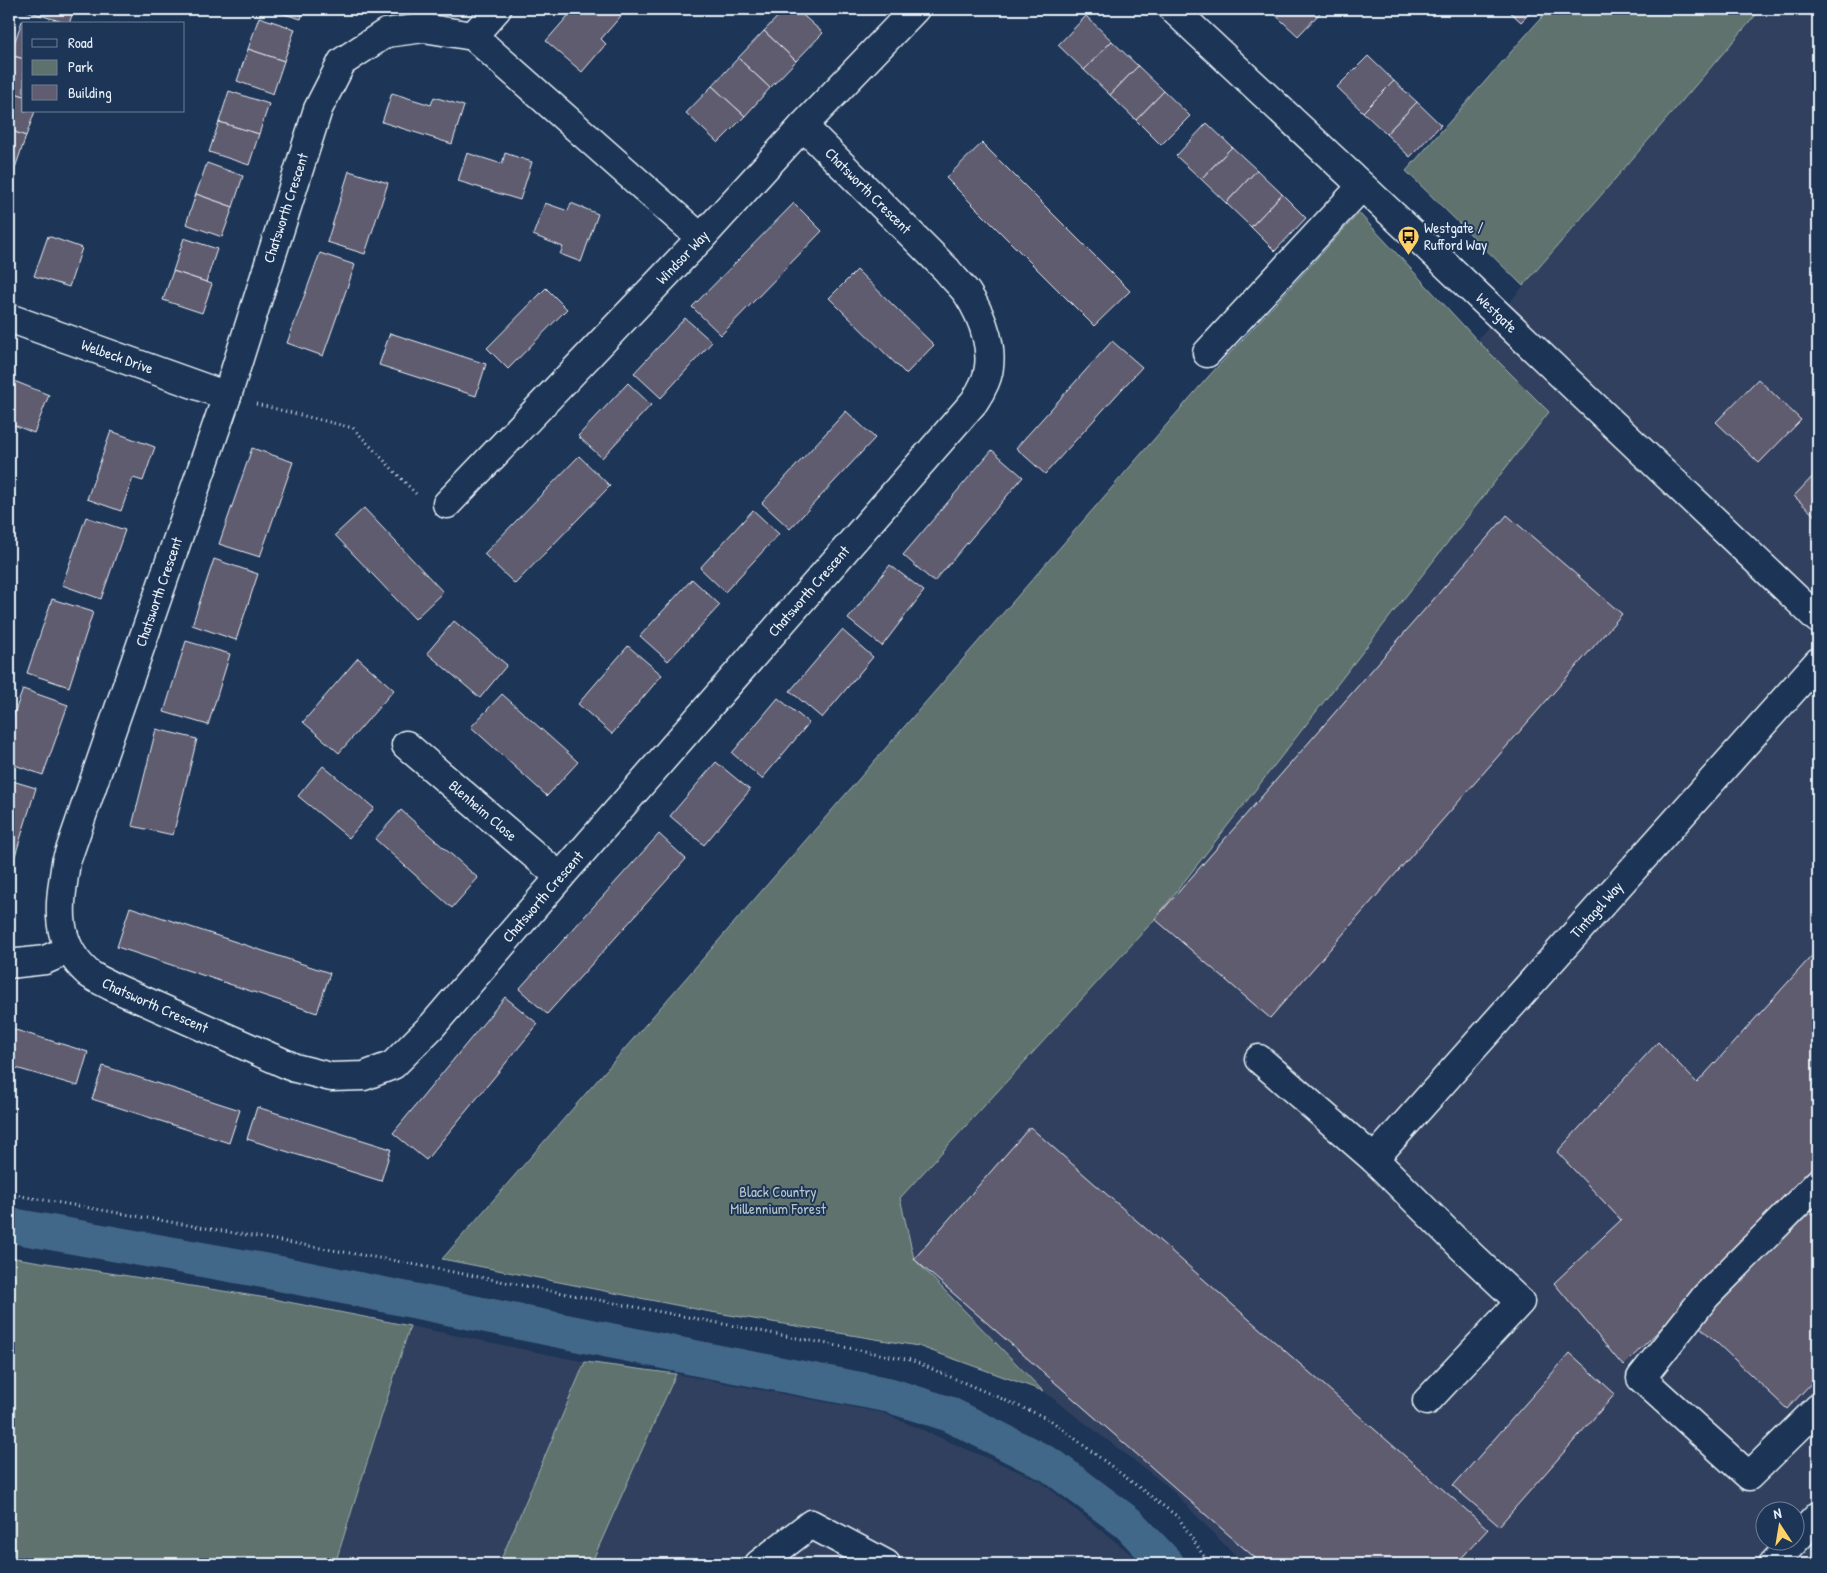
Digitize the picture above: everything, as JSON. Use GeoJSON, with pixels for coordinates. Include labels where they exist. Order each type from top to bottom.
{"type":"FeatureCollection","features":[{"type":"Feature","properties":{"kind":"street"},"geometry":{"type":"LineString","coordinates":[[497,9],[472,36],[701,238]]}},
{"type":"Feature","properties":{"kind":"street","name":"Windsor Way"},"geometry":{"type":"LineString","coordinates":[[448,504],[915,9]]}},
{"type":"Feature","properties":{"kind":"street","name":"Westgate"},"geometry":{"type":"LineString","coordinates":[[1188,14],[1362,186],[1818,619]]}},
{"type":"Feature","properties":{"kind":"street","name":"Chatsworth Crescent"},"geometry":{"type":"LineString","coordinates":[[472,36],[424,28],[386,33],[342,62],[318,109],[227,396],[66,862],[60,907],[62,930],[68,950],[88,973],[111,986],[295,1068],[332,1078],[364,1076],[393,1066],[432,1026],[974,402],[986,380],[989,356],[986,335],[980,317],[967,293],[803,126]]}},
{"type":"Feature","properties":{"kind":"street"},"geometry":{"type":"LineString","coordinates":[[1206,353],[1362,186]]}},
{"type":"Feature","properties":{"kind":"street","name":"Welbeck Drive"},"geometry":{"type":"LineString","coordinates":[[9,318],[227,396]]}},
{"type":"Feature","properties":{"kind":"street","name":"Tintagel Way"},"geometry":{"type":"LineString","coordinates":[[1374,1159],[1818,662]]}},
{"type":"Feature","properties":{"kind":"street","name":"Blenheim Close"},"geometry":{"type":"LineString","coordinates":[[406,745],[560,877]]}},
{"type":"Feature","properties":{"kind":"street"},"geometry":{"type":"LineString","coordinates":[[9,964],[45,960],[68,950]]}},
{"type":"Feature","properties":{"kind":"street"},"geometry":{"type":"LineString","coordinates":[[1260,1059],[1374,1159],[1520,1302],[1427,1401]]}},
{"type":"Feature","properties":{"kind":"street"},"geometry":{"type":"LineString","coordinates":[[1818,1183],[1706,1296],[1640,1378],[1749,1476],[1818,1408]]}},
{"type":"Feature","properties":{"kind":"street"},"geometry":{"type":"LineString","coordinates":[[1773,1564],[1818,1516]]}},
{"type":"Feature","properties":{"kind":"street"},"geometry":{"type":"LineString","coordinates":[[759,1564],[811,1524],[886,1564]]}},
{"type":"Feature","properties":{"kind":"path"},"geometry":{"type":"LineString","coordinates":[[227,396],[353,428],[436,515],[448,504]]}},
{"type":"Feature","properties":{"kind":"path"},"geometry":{"type":"LineString","coordinates":[[9,1194],[396,1261],[911,1360],[1049,1419],[1178,1517],[1209,1564]]}},
{"type":"Feature","properties":{"kind":"shaded area"},"geometry":{"type":"Polygon","coordinates":[[[1761,9],[1818,9],[1818,1564],[1243,1564],[1170,1488],[1043,1391],[918,1346],[711,1312],[1374,442],[1477,340],[1761,9]]]}},
{"type":"Feature","properties":{"kind":"shaded area"},"geometry":{"type":"Polygon","coordinates":[[[410,1326],[585,1362],[676,1374],[883,1413],[1040,1481],[1143,1564],[335,1564],[410,1326]]]}},
{"type":"Feature","properties":{"kind":"green space"},"geometry":{"type":"Polygon","coordinates":[[[1549,9],[1761,9],[1523,286],[1406,171],[1549,9]]]}},
{"type":"Feature","properties":{"kind":"green space","name":"Black Country Millennium Forest"},"geometry":{"type":"Polygon","coordinates":[[[1359,213],[1477,340],[1549,412],[1155,919],[900,1198],[914,1259],[1043,1391],[918,1346],[711,1312],[442,1259],[1208,377],[1359,213]]]}},
{"type":"Feature","properties":{"kind":"green space"},"geometry":{"type":"Polygon","coordinates":[[[9,1257],[273,1299],[410,1326],[335,1564],[9,1564],[9,1257]]]}},
{"type":"Feature","properties":{"kind":"green space"},"geometry":{"type":"Polygon","coordinates":[[[585,1362],[676,1374],[591,1564],[499,1564],[585,1362]]]}},
{"type":"Feature","properties":{"kind":"building"},"geometry":{"type":"Polygon","coordinates":[[[28,9],[74,9],[70,22],[63,22],[27,11],[28,9]]]}},
{"type":"Feature","properties":{"kind":"building"},"geometry":{"type":"Polygon","coordinates":[[[267,9],[304,9],[301,19],[267,9]]]}},
{"type":"Feature","properties":{"kind":"building"},"geometry":{"type":"Polygon","coordinates":[[[574,9],[627,9],[601,39],[606,44],[582,72],[546,41],[574,9]]]}},
{"type":"Feature","properties":{"kind":"building"},"geometry":{"type":"Polygon","coordinates":[[[785,9],[796,9],[823,33],[796,61],[764,31],[785,9]]]}},
{"type":"Feature","properties":{"kind":"building"},"geometry":{"type":"Polygon","coordinates":[[[1269,9],[1317,9],[1321,12],[1298,36],[1269,9]]]}},
{"type":"Feature","properties":{"kind":"building"},"geometry":{"type":"Polygon","coordinates":[[[1507,9],[1534,9],[1521,22],[1507,9]]]}},
{"type":"Feature","properties":{"kind":"building"},"geometry":{"type":"Polygon","coordinates":[[[1086,16],[1112,41],[1084,70],[1058,45],[1086,16]]]}},
{"type":"Feature","properties":{"kind":"building"},"geometry":{"type":"Polygon","coordinates":[[[259,17],[295,29],[284,61],[248,49],[259,17]]]}},
{"type":"Feature","properties":{"kind":"building"},"geometry":{"type":"Polygon","coordinates":[[[22,21],[24,22],[22,22],[22,58],[10,55],[22,21]]]}},
{"type":"Feature","properties":{"kind":"building"},"geometry":{"type":"Polygon","coordinates":[[[764,31],[796,61],[770,88],[738,58],[764,31]]]}},
{"type":"Feature","properties":{"kind":"building"},"geometry":{"type":"Polygon","coordinates":[[[1112,41],[1138,66],[1110,95],[1084,70],[1112,41]]]}},
{"type":"Feature","properties":{"kind":"building"},"geometry":{"type":"Polygon","coordinates":[[[248,49],[284,61],[273,94],[237,81],[248,49]]]}},
{"type":"Feature","properties":{"kind":"building"},"geometry":{"type":"Polygon","coordinates":[[[10,55],[22,58],[22,95],[9,91],[10,55]]]}},
{"type":"Feature","properties":{"kind":"building"},"geometry":{"type":"Polygon","coordinates":[[[1368,56],[1394,81],[1363,112],[1337,87],[1368,56]]]}},
{"type":"Feature","properties":{"kind":"building"},"geometry":{"type":"Polygon","coordinates":[[[738,58],[770,88],[745,116],[712,86],[738,58]]]}},
{"type":"Feature","properties":{"kind":"building"},"geometry":{"type":"Polygon","coordinates":[[[1138,66],[1164,91],[1136,120],[1110,95],[1138,66]]]}},
{"type":"Feature","properties":{"kind":"building"},"geometry":{"type":"Polygon","coordinates":[[[1394,81],[1417,102],[1386,134],[1363,112],[1394,81]]]}},
{"type":"Feature","properties":{"kind":"building"},"geometry":{"type":"Polygon","coordinates":[[[712,86],[745,116],[718,143],[686,113],[712,86]]]}},
{"type":"Feature","properties":{"kind":"building"},"geometry":{"type":"Polygon","coordinates":[[[9,91],[22,95],[22,112],[35,112],[26,136],[9,130],[9,91]]]}},
{"type":"Feature","properties":{"kind":"building"},"geometry":{"type":"Polygon","coordinates":[[[229,91],[269,104],[259,134],[219,122],[229,91]]]}},
{"type":"Feature","properties":{"kind":"building"},"geometry":{"type":"Polygon","coordinates":[[[1164,91],[1190,116],[1161,145],[1136,120],[1164,91]]]}},
{"type":"Feature","properties":{"kind":"building"},"geometry":{"type":"Polygon","coordinates":[[[392,93],[431,105],[434,97],[464,106],[452,144],[382,122],[392,93]]]}},
{"type":"Feature","properties":{"kind":"building"},"geometry":{"type":"Polygon","coordinates":[[[1417,102],[1441,125],[1410,157],[1386,134],[1417,102]]]}},
{"type":"Feature","properties":{"kind":"building"},"geometry":{"type":"Polygon","coordinates":[[[219,122],[259,134],[249,165],[209,152],[219,122]]]}},
{"type":"Feature","properties":{"kind":"building"},"geometry":{"type":"Polygon","coordinates":[[[1207,123],[1232,147],[1201,179],[1176,156],[1207,123]]]}},
{"type":"Feature","properties":{"kind":"building"},"geometry":{"type":"Polygon","coordinates":[[[9,130],[26,136],[14,171],[9,169],[9,130]]]}},
{"type":"Feature","properties":{"kind":"building"},"geometry":{"type":"Polygon","coordinates":[[[982,143],[1130,291],[1094,326],[946,178],[982,143]]]}},
{"type":"Feature","properties":{"kind":"building"},"geometry":{"type":"Polygon","coordinates":[[[1232,147],[1257,170],[1226,203],[1201,179],[1232,147]]]}},
{"type":"Feature","properties":{"kind":"building"},"geometry":{"type":"Polygon","coordinates":[[[467,153],[502,164],[505,153],[532,162],[520,200],[458,181],[467,153]]]}},
{"type":"Feature","properties":{"kind":"building"},"geometry":{"type":"Polygon","coordinates":[[[207,163],[243,176],[233,207],[196,194],[207,163]]]}},
{"type":"Feature","properties":{"kind":"building"},"geometry":{"type":"Polygon","coordinates":[[[1257,170],[1282,194],[1251,227],[1226,203],[1257,170]]]}},
{"type":"Feature","properties":{"kind":"building"},"geometry":{"type":"Polygon","coordinates":[[[349,171],[388,183],[365,254],[327,242],[349,171]]]}},
{"type":"Feature","properties":{"kind":"building"},"geometry":{"type":"Polygon","coordinates":[[[196,194],[233,207],[222,237],[186,224],[196,194]]]}},
{"type":"Feature","properties":{"kind":"building"},"geometry":{"type":"Polygon","coordinates":[[[1282,194],[1306,218],[1275,251],[1251,227],[1282,194]]]}},
{"type":"Feature","properties":{"kind":"building"},"geometry":{"type":"Polygon","coordinates":[[[545,203],[568,211],[571,203],[598,214],[581,262],[560,254],[563,247],[533,235],[545,203]]]}},
{"type":"Feature","properties":{"kind":"building"},"geometry":{"type":"Polygon","coordinates":[[[794,203],[822,231],[721,335],[692,307],[794,203]]]}},
{"type":"Feature","properties":{"kind":"building"},"geometry":{"type":"Polygon","coordinates":[[[48,236],[82,248],[69,287],[34,276],[48,236]]]}},
{"type":"Feature","properties":{"kind":"building"},"geometry":{"type":"Polygon","coordinates":[[[184,238],[217,249],[206,282],[173,271],[184,238]]]}},
{"type":"Feature","properties":{"kind":"building"},"geometry":{"type":"Polygon","coordinates":[[[320,253],[355,265],[323,356],[287,343],[320,253]]]}},
{"type":"Feature","properties":{"kind":"building"},"geometry":{"type":"Polygon","coordinates":[[[857,270],[934,345],[906,374],[829,298],[857,270]]]}},
{"type":"Feature","properties":{"kind":"building"},"geometry":{"type":"Polygon","coordinates":[[[173,271],[212,284],[202,313],[163,300],[173,271]]]}},
{"type":"Feature","properties":{"kind":"building"},"geometry":{"type":"Polygon","coordinates":[[[546,288],[567,309],[508,369],[487,348],[546,288]]]}},
{"type":"Feature","properties":{"kind":"building"},"geometry":{"type":"Polygon","coordinates":[[[685,318],[712,342],[661,398],[634,373],[685,318]]]}},
{"type":"Feature","properties":{"kind":"building"},"geometry":{"type":"Polygon","coordinates":[[[390,333],[486,364],[476,396],[379,365],[390,333]]]}},
{"type":"Feature","properties":{"kind":"building"},"geometry":{"type":"Polygon","coordinates":[[[1112,341],[1142,367],[1045,474],[1016,448],[1112,341]]]}},
{"type":"Feature","properties":{"kind":"building"},"geometry":{"type":"Polygon","coordinates":[[[9,379],[49,395],[34,433],[9,423],[9,379]]]}},
{"type":"Feature","properties":{"kind":"building"},"geometry":{"type":"Polygon","coordinates":[[[1758,379],[1801,420],[1759,463],[1716,422],[1758,379]]]}},
{"type":"Feature","properties":{"kind":"building"},"geometry":{"type":"Polygon","coordinates":[[[628,383],[651,405],[602,458],[578,436],[628,383]]]}},
{"type":"Feature","properties":{"kind":"building"},"geometry":{"type":"Polygon","coordinates":[[[846,411],[875,438],[790,529],[762,503],[846,411]]]}},
{"type":"Feature","properties":{"kind":"building"},"geometry":{"type":"Polygon","coordinates":[[[111,431],[155,447],[143,481],[133,478],[121,511],[87,499],[111,431]]]}},
{"type":"Feature","properties":{"kind":"building"},"geometry":{"type":"Polygon","coordinates":[[[252,448],[293,462],[260,557],[219,544],[252,448]]]}},
{"type":"Feature","properties":{"kind":"building"},"geometry":{"type":"Polygon","coordinates":[[[992,450],[1023,477],[934,582],[903,555],[992,450]]]}},
{"type":"Feature","properties":{"kind":"building"},"geometry":{"type":"Polygon","coordinates":[[[579,456],[610,486],[515,584],[484,554],[579,456]]]}},
{"type":"Feature","properties":{"kind":"building"},"geometry":{"type":"Polygon","coordinates":[[[1818,471],[1818,519],[1794,496],[1818,471]]]}},
{"type":"Feature","properties":{"kind":"building"},"geometry":{"type":"Polygon","coordinates":[[[364,508],[443,592],[415,619],[335,535],[364,508]]]}},
{"type":"Feature","properties":{"kind":"building"},"geometry":{"type":"Polygon","coordinates":[[[753,510],[779,534],[725,592],[700,568],[753,510]]]}},
{"type":"Feature","properties":{"kind":"building"},"geometry":{"type":"Polygon","coordinates":[[[1507,515],[1622,614],[1270,1018],[1155,919],[1507,515]]]}},
{"type":"Feature","properties":{"kind":"building"},"geometry":{"type":"Polygon","coordinates":[[[86,517],[125,530],[101,599],[62,585],[86,517]]]}},
{"type":"Feature","properties":{"kind":"building"},"geometry":{"type":"Polygon","coordinates":[[[214,559],[258,574],[236,640],[192,625],[214,559]]]}},
{"type":"Feature","properties":{"kind":"building"},"geometry":{"type":"Polygon","coordinates":[[[890,565],[924,591],[882,646],[848,619],[890,565]]]}},
{"type":"Feature","properties":{"kind":"building"},"geometry":{"type":"Polygon","coordinates":[[[692,579],[720,605],[668,661],[640,636],[692,579]]]}},
{"type":"Feature","properties":{"kind":"building"},"geometry":{"type":"Polygon","coordinates":[[[52,599],[93,612],[69,687],[27,673],[52,599]]]}},
{"type":"Feature","properties":{"kind":"building"},"geometry":{"type":"Polygon","coordinates":[[[454,621],[507,665],[480,698],[427,653],[454,621]]]}},
{"type":"Feature","properties":{"kind":"building"},"geometry":{"type":"Polygon","coordinates":[[[842,630],[873,657],[822,718],[790,691],[842,630]]]}},
{"type":"Feature","properties":{"kind":"building"},"geometry":{"type":"Polygon","coordinates":[[[186,641],[230,654],[208,725],[164,712],[186,641]]]}},
{"type":"Feature","properties":{"kind":"building"},"geometry":{"type":"Polygon","coordinates":[[[628,646],[662,675],[612,734],[578,704],[628,646]]]}},
{"type":"Feature","properties":{"kind":"building"},"geometry":{"type":"Polygon","coordinates":[[[358,658],[394,690],[339,753],[303,722],[358,658]]]}},
{"type":"Feature","properties":{"kind":"building"},"geometry":{"type":"Polygon","coordinates":[[[23,689],[68,705],[43,775],[9,763],[9,728],[23,689]]]}},
{"type":"Feature","properties":{"kind":"building"},"geometry":{"type":"Polygon","coordinates":[[[502,694],[578,762],[547,796],[471,727],[502,694]]]}},
{"type":"Feature","properties":{"kind":"building"},"geometry":{"type":"Polygon","coordinates":[[[778,698],[809,723],[762,779],[732,753],[778,698]]]}},
{"type":"Feature","properties":{"kind":"building"},"geometry":{"type":"Polygon","coordinates":[[[156,729],[197,739],[173,835],[132,826],[156,729]]]}},
{"type":"Feature","properties":{"kind":"building"},"geometry":{"type":"Polygon","coordinates":[[[716,762],[750,790],[704,845],[670,816],[716,762]]]}},
{"type":"Feature","properties":{"kind":"building"},"geometry":{"type":"Polygon","coordinates":[[[323,766],[374,808],[349,838],[298,796],[323,766]]]}},
{"type":"Feature","properties":{"kind":"building"},"geometry":{"type":"Polygon","coordinates":[[[9,780],[36,788],[15,856],[9,854],[9,780]]]}},
{"type":"Feature","properties":{"kind":"building"},"geometry":{"type":"Polygon","coordinates":[[[401,810],[478,878],[452,908],[375,839],[401,810]]]}},
{"type":"Feature","properties":{"kind":"building"},"geometry":{"type":"Polygon","coordinates":[[[659,834],[686,859],[547,1014],[519,989],[659,834]]]}},
{"type":"Feature","properties":{"kind":"building"},"geometry":{"type":"Polygon","coordinates":[[[130,907],[330,973],[317,1013],[117,947],[130,907]]]}},
{"type":"Feature","properties":{"kind":"building"},"geometry":{"type":"Polygon","coordinates":[[[1818,949],[1818,1173],[1623,1366],[1554,1283],[1621,1220],[1557,1152],[1658,1042],[1697,1083],[1818,949]]]}},
{"type":"Feature","properties":{"kind":"building"},"geometry":{"type":"Polygon","coordinates":[[[505,997],[538,1024],[426,1160],[393,1133],[505,997]]]}},
{"type":"Feature","properties":{"kind":"building"},"geometry":{"type":"Polygon","coordinates":[[[9,1028],[88,1052],[78,1086],[9,1066],[9,1028]]]}},
{"type":"Feature","properties":{"kind":"building"},"geometry":{"type":"Polygon","coordinates":[[[103,1066],[240,1110],[229,1143],[92,1099],[103,1066]]]}},
{"type":"Feature","properties":{"kind":"building"},"geometry":{"type":"Polygon","coordinates":[[[257,1107],[391,1149],[381,1181],[247,1139],[257,1107]]]}},
{"type":"Feature","properties":{"kind":"building"},"geometry":{"type":"Polygon","coordinates":[[[1030,1127],[1488,1529],[1456,1564],[1262,1564],[914,1259],[1030,1127]]]}},
{"type":"Feature","properties":{"kind":"building"},"geometry":{"type":"Polygon","coordinates":[[[1818,1198],[1818,1376],[1787,1409],[1698,1325],[1818,1198]]]}},
{"type":"Feature","properties":{"kind":"building"},"geometry":{"type":"Polygon","coordinates":[[[1570,1353],[1615,1394],[1499,1526],[1453,1486],[1570,1353]]]}},
{"type":"Feature","properties":{"kind":"waterway"},"geometry":{"type":"LineString","coordinates":[[9,1225],[277,1273],[889,1395],[949,1414],[1052,1466],[1128,1523],[1167,1564]]}},
{"type":"Feature","properties":{"kind":"place","name":"Westgate / Rufford Way"},"geometry":{"type":"Point","coordinates":[1408,256]}}]}
